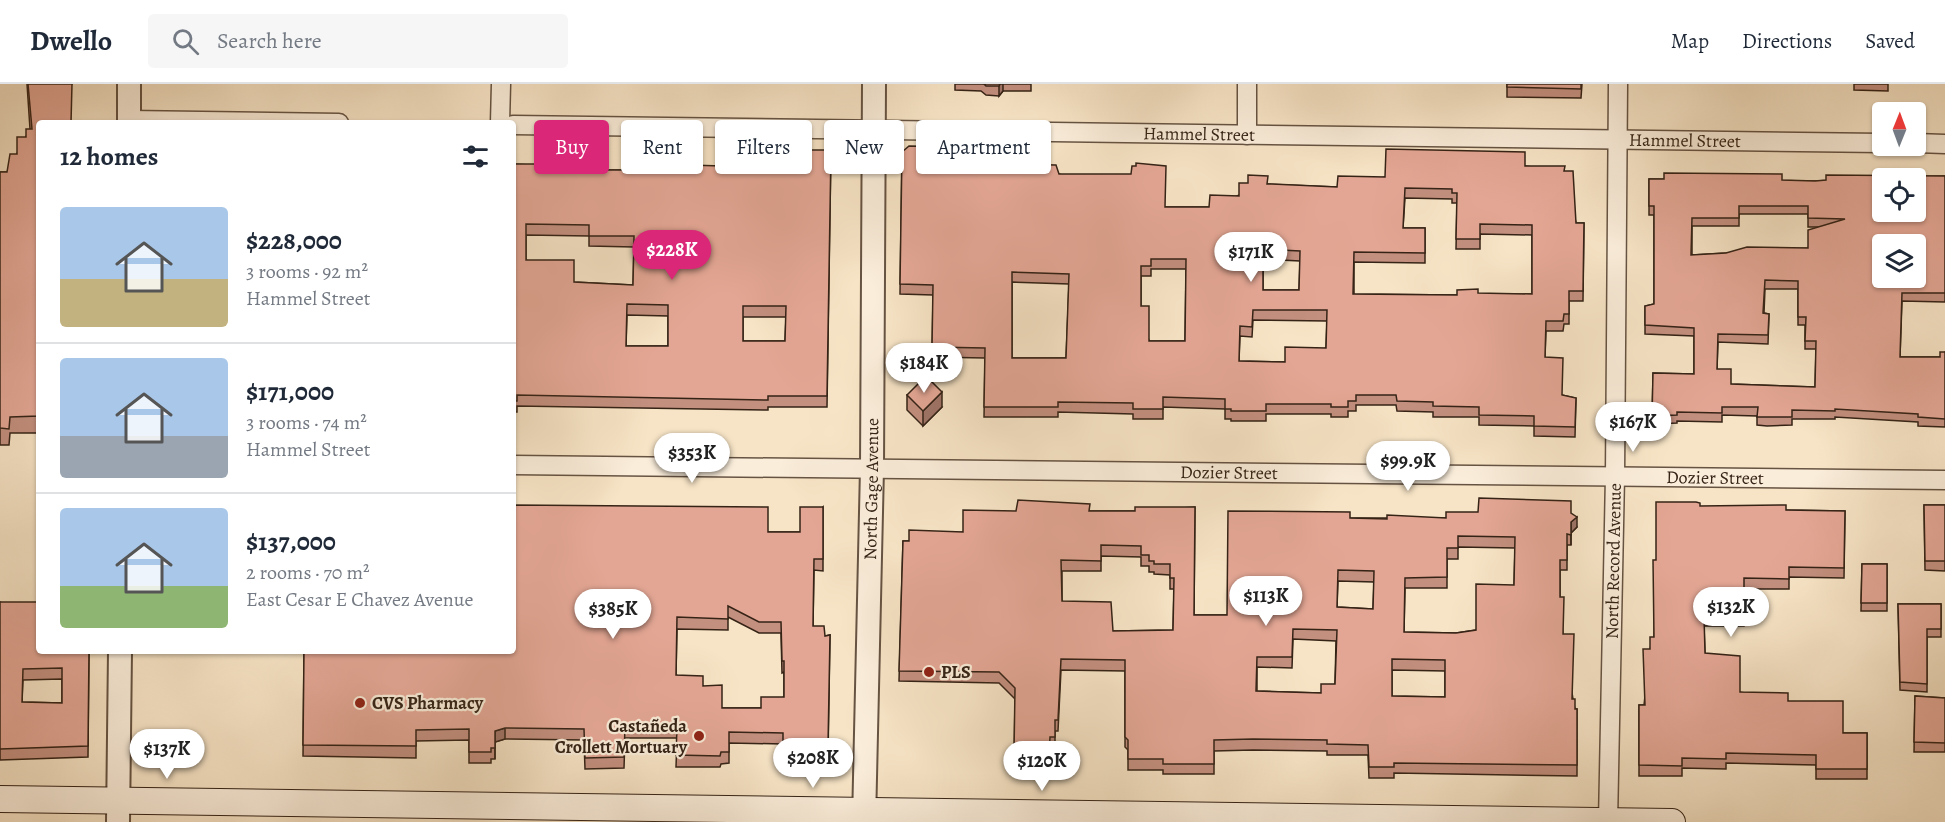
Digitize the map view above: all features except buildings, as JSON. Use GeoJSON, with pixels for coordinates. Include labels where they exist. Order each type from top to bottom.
{"type":"FeatureCollection","features":[{"type":"Feature","properties":{"kind":"main road"},"geometry":{"type":"LineString","coordinates":[[0,799],[118,812],[1672,822]]}},
{"type":"Feature","properties":{"kind":"street"},"geometry":{"type":"LineString","coordinates":[[129,84],[129,120]]}},
{"type":"Feature","properties":{"kind":"street"},"geometry":{"type":"LineString","coordinates":[[500,120],[501,84]]}},
{"type":"Feature","properties":{"kind":"street","name":"North Gage Avenue"},"geometry":{"type":"LineString","coordinates":[[874,84],[874,120]]}},
{"type":"Feature","properties":{"kind":"street"},"geometry":{"type":"LineString","coordinates":[[1246,135],[1247,84]]}},
{"type":"Feature","properties":{"kind":"street","name":"North Record Avenue"},"geometry":{"type":"LineString","coordinates":[[1608,822],[1615,476],[1618,84]]}},
{"type":"Feature","properties":{"kind":"street","name":"Hammel Street"},"geometry":{"type":"LineString","coordinates":[[516,125],[824,129]]}},
{"type":"Feature","properties":{"kind":"street","name":"Hammel Street"},"geometry":{"type":"LineString","coordinates":[[904,130],[1872,143]]}},
{"type":"Feature","properties":{"kind":"street"},"geometry":{"type":"LineString","coordinates":[[1926,143],[1945,144]]}},
{"type":"Feature","properties":{"kind":"street","name":"North Gage Avenue"},"geometry":{"type":"LineString","coordinates":[[864,817],[872,468],[874,174]]}},
{"type":"Feature","properties":{"kind":"street","name":"Dozier Street"},"geometry":{"type":"LineString","coordinates":[[516,465],[1945,480]]}},
{"type":"Feature","properties":{"kind":"street"},"geometry":{"type":"LineString","coordinates":[[118,812],[120,654]]}},
{"type":"Feature","properties":{"kind":"place","name":"PLS"},"geometry":{"type":"Point","coordinates":[929,672]}},
{"type":"Feature","properties":{"kind":"place","name":"CVS Pharmacy"},"geometry":{"type":"Point","coordinates":[360,703]}},
{"type":"Feature","properties":{"kind":"place","name":"Castañeda Crollett Mortuary"},"geometry":{"type":"Point","coordinates":[699,736]}}]}
